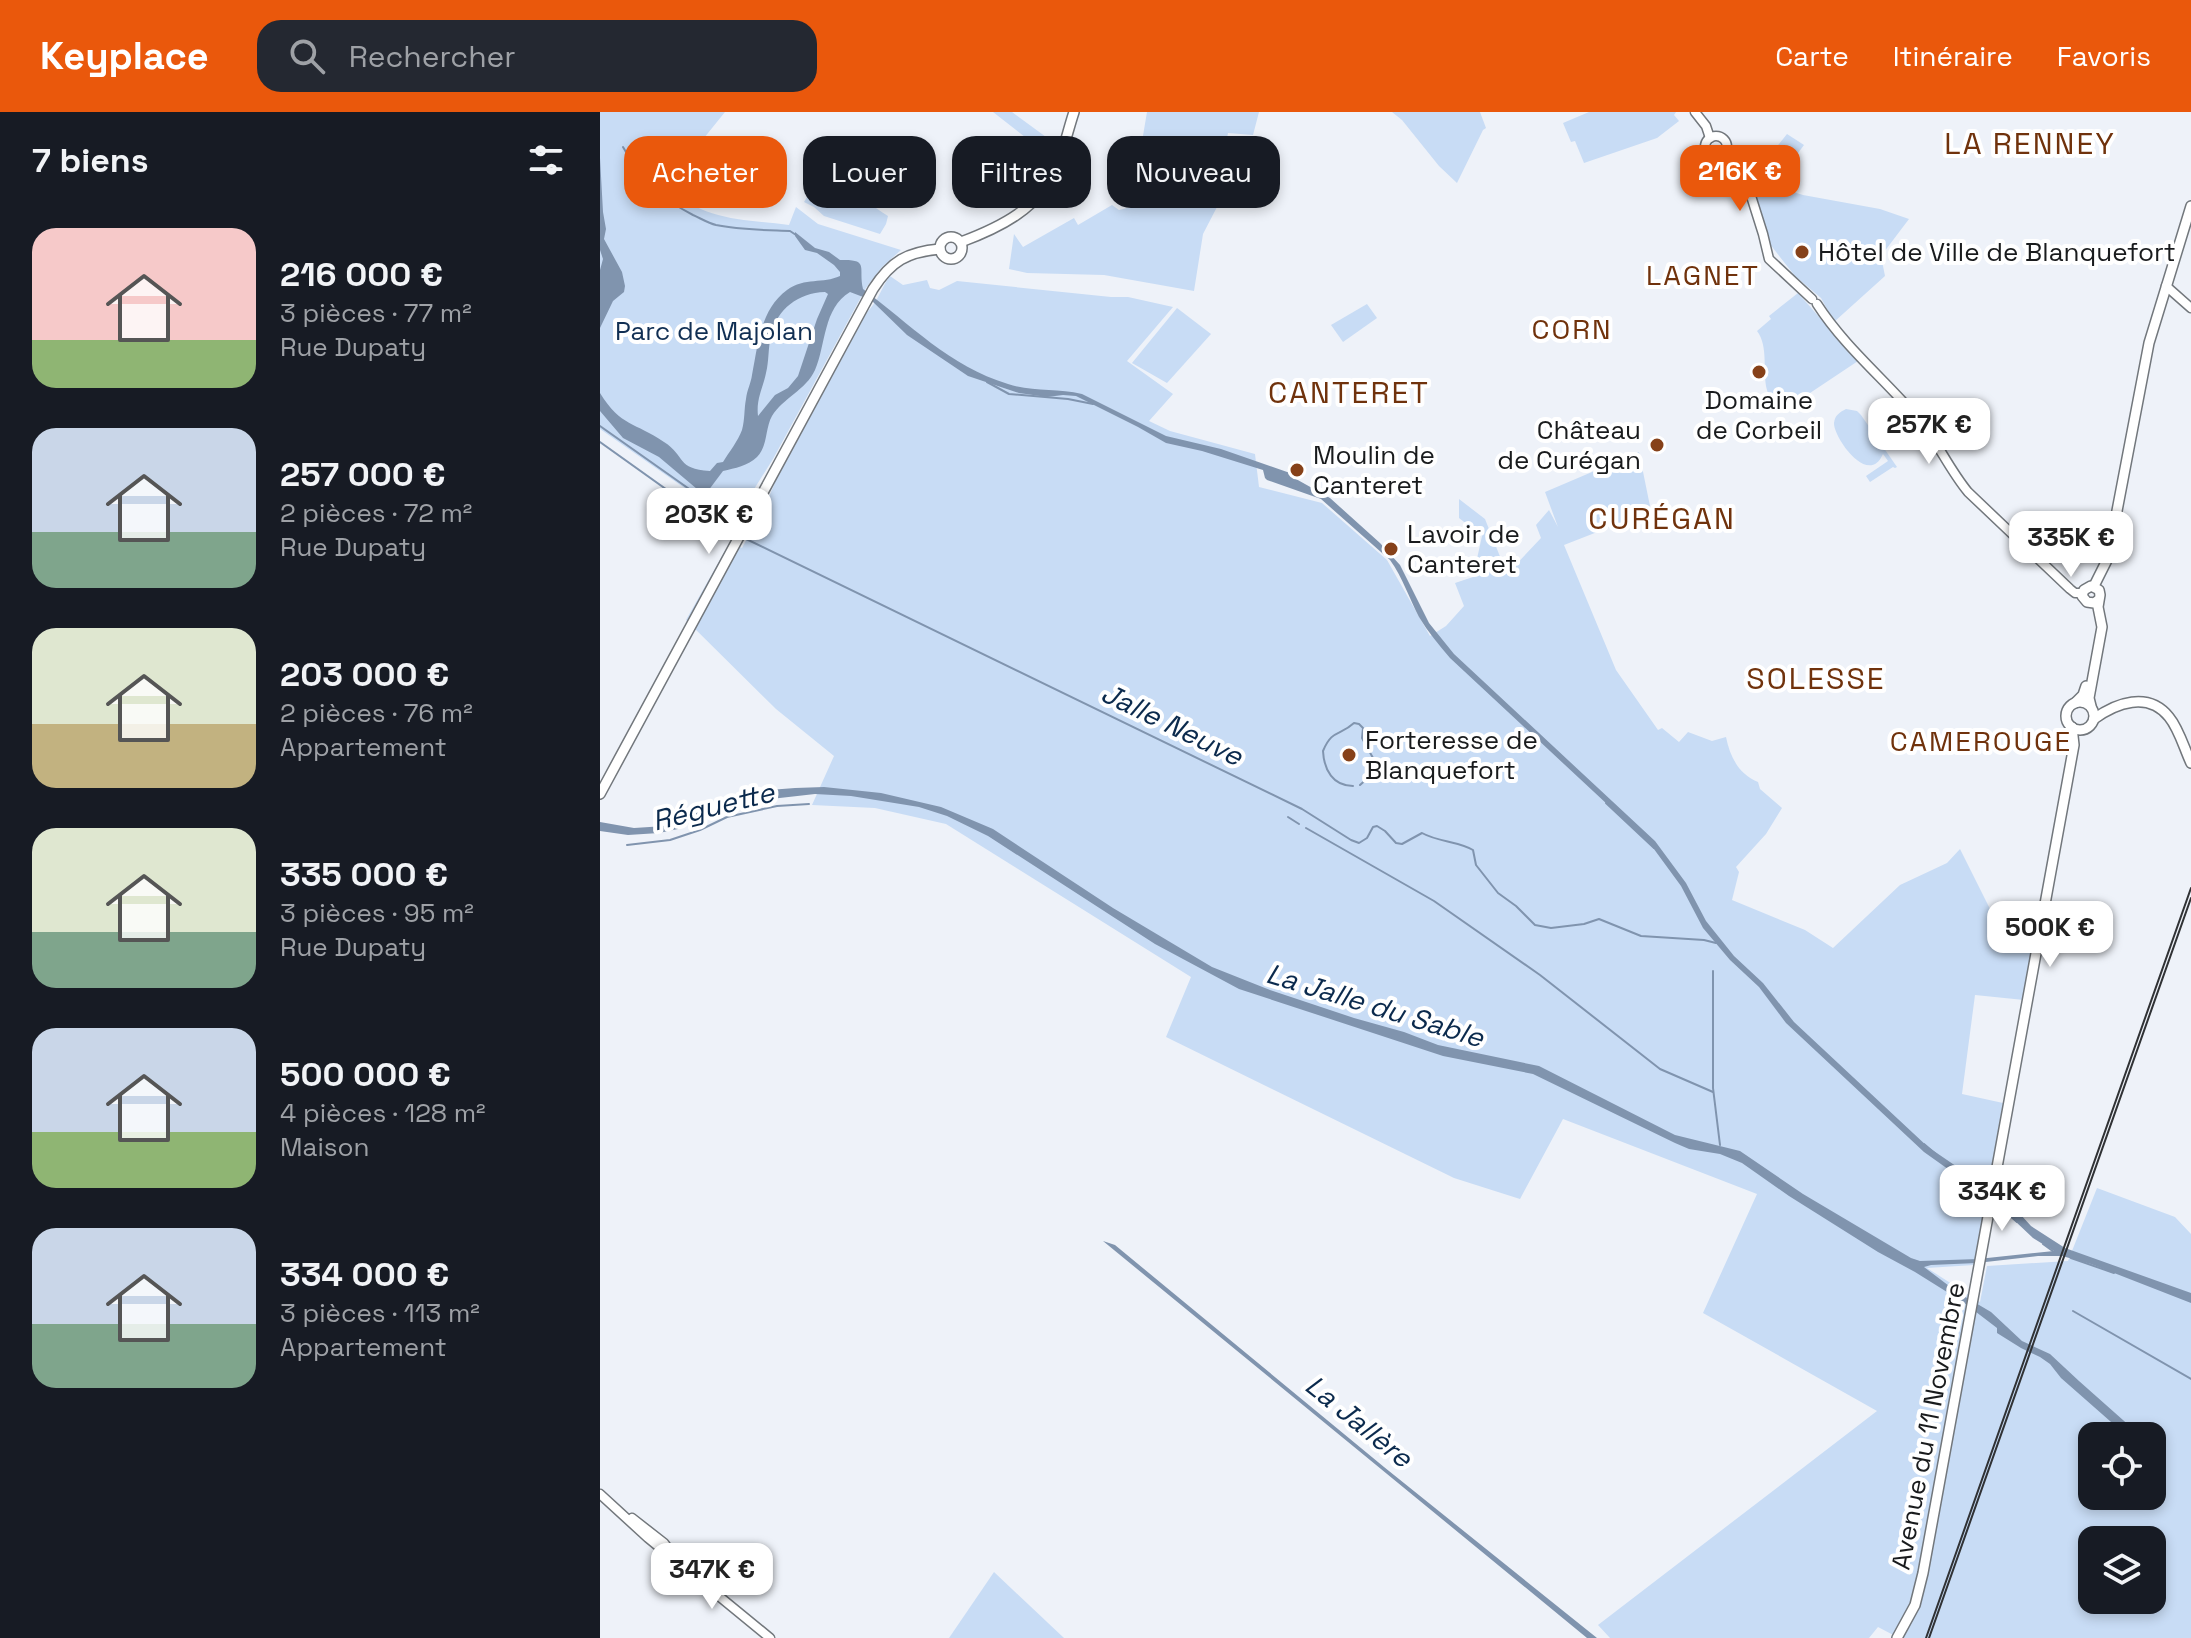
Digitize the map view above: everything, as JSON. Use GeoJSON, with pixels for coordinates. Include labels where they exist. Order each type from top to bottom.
{"type":"FeatureCollection","features":[{"type":"Feature","properties":{"kind":"main road"},"geometry":{"type":"LineString","coordinates":[[961,242],[1013,218],[1041,193],[1056,168],[1074,112]]}},
{"type":"Feature","properties":{"kind":"main road"},"geometry":{"type":"LineString","coordinates":[[2094,586],[2108,558],[2149,343],[2191,206]]}},
{"type":"Feature","properties":{"kind":"main road"},"geometry":{"type":"LineString","coordinates":[[948,237],[956,237],[961,242],[962,253],[953,259],[943,256],[940,249],[948,237]]}},
{"type":"Feature","properties":{"kind":"main road"},"geometry":{"type":"LineString","coordinates":[[600,794],[873,289],[892,265],[907,255],[940,249]]}},
{"type":"Feature","properties":{"kind":"main road"},"geometry":{"type":"LineString","coordinates":[[2088,586],[2094,586],[2100,592],[2098,607],[2102,627],[2089,698],[2093,712],[2090,727],[2083,730],[2072,727],[2066,715],[2069,707],[2084,693],[2097,621],[2085,598],[2088,586]]}},
{"type":"Feature","properties":{"kind":"main road"},"geometry":{"type":"LineString","coordinates":[[2085,598],[2092,604],[2098,600]]}},
{"type":"Feature","properties":{"kind":"main road"},"geometry":{"type":"LineString","coordinates":[[2093,712],[2135,701],[2161,709],[2170,718],[2191,763]]}},
{"type":"Feature","properties":{"kind":"main road"},"geometry":{"type":"LineString","coordinates":[[2075,703],[2084,702],[2093,712]]}},
{"type":"Feature","properties":{"kind":"main road","name":"Avenue du 11 Novembre"},"geometry":{"type":"LineString","coordinates":[[1897,1638],[1915,1605],[1923,1573],[2074,745],[2072,727]]}},
{"type":"Feature","properties":{"kind":"main road","name":"Avenue du 11 Novembre"},"geometry":{"type":"LineString","coordinates":[[2074,745],[2083,730]]}},
{"type":"Feature","properties":{"kind":"street"},"geometry":{"type":"LineString","coordinates":[[1695,112],[1706,126],[1710,138]]}},
{"type":"Feature","properties":{"kind":"street"},"geometry":{"type":"LineString","coordinates":[[1717,136],[1727,144],[1727,150],[1720,157],[1710,156],[1705,147],[1710,138],[1717,136]]}},
{"type":"Feature","properties":{"kind":"street"},"geometry":{"type":"LineString","coordinates":[[1727,150],[1740,161],[1769,259],[1815,302],[1841,337],[1917,417],[1968,492],[2070,589],[2085,598]]}},
{"type":"Feature","properties":{"kind":"street"},"geometry":{"type":"LineString","coordinates":[[2166,286],[2191,308]]}},
{"type":"Feature","properties":{"kind":"street"},"geometry":{"type":"LineString","coordinates":[[600,1494],[664,1543],[675,1559],[770,1638]]}},
{"type":"Feature","properties":{"kind":"green space","name":"Parc de Majolan"},"geometry":{"type":"Polygon","coordinates":[[[600,112],[725,112],[706,136],[624,136],[624,208],[699,208],[738,219],[789,225],[796,207],[818,224],[901,250],[882,267],[866,288],[773,459],[741,510],[716,510],[600,429],[600,112]]]}},
{"type":"Feature","properties":{"kind":"green space"},"geometry":{"type":"Polygon","coordinates":[[[993,112],[1012,112],[1045,136],[1024,136],[993,112]]]}},
{"type":"Feature","properties":{"kind":"green space"},"geometry":{"type":"Polygon","coordinates":[[[1147,112],[1259,112],[1253,135],[1143,136],[1147,112]]]}},
{"type":"Feature","properties":{"kind":"green space"},"geometry":{"type":"Polygon","coordinates":[[[1392,112],[1480,112],[1486,128],[1457,183],[1402,120],[1392,112]]]}},
{"type":"Feature","properties":{"kind":"green space"},"geometry":{"type":"Polygon","coordinates":[[[1589,112],[1676,112],[1674,115],[1679,121],[1657,138],[1584,163],[1563,123],[1589,112]]]}},
{"type":"Feature","properties":{"kind":"green space"},"geometry":{"type":"Polygon","coordinates":[[[1787,134],[1804,145],[1798,153],[1784,148],[1795,154],[1789,173],[1777,169],[1779,161],[1772,165],[1766,160],[1787,134]]]}},
{"type":"Feature","properties":{"kind":"green space"},"geometry":{"type":"Polygon","coordinates":[[[1754,175],[1777,187],[1803,195],[1880,209],[1909,219],[1881,256],[1885,276],[1834,322],[1821,298],[1795,276],[1769,243],[1750,176],[1754,175]]]}},
{"type":"Feature","properties":{"kind":"green space"},"geometry":{"type":"Polygon","coordinates":[[[815,208],[877,208],[888,216],[880,234],[824,216],[815,208]]]}},
{"type":"Feature","properties":{"kind":"green space"},"geometry":{"type":"Polygon","coordinates":[[[1107,208],[1216,208],[1203,234],[1194,291],[1104,275],[1027,273],[1009,269],[1014,234],[1023,247],[1074,218],[1078,225],[1107,208]]]}},
{"type":"Feature","properties":{"kind":"green space"},"geometry":{"type":"Polygon","coordinates":[[[890,276],[903,285],[927,280],[930,288],[939,290],[957,281],[1128,297],[1173,307],[1127,361],[1173,394],[1149,421],[1170,431],[1255,454],[1259,487],[1322,503],[1387,560],[1430,636],[1446,626],[1464,606],[1455,583],[1473,577],[1482,536],[1459,518],[1459,499],[1485,519],[1507,574],[1541,538],[1536,525],[1549,510],[1558,527],[1545,492],[1639,452],[1651,511],[1564,545],[1616,670],[1658,730],[1662,728],[1679,742],[1688,732],[1712,741],[1726,737],[1740,769],[1758,782],[1760,789],[1782,808],[1766,834],[1736,867],[1739,872],[1732,900],[1805,930],[1833,948],[1900,885],[1947,863],[1960,849],[1990,909],[2041,914],[2024,1000],[1975,995],[1962,1094],[2003,1103],[1974,1265],[1927,1268],[1980,1302],[1987,1266],[2068,1261],[2097,1188],[2175,1217],[2191,1234],[2191,1638],[1899,1638],[1878,1627],[1869,1638],[1610,1638],[1598,1625],[1877,1411],[1703,1313],[1757,1194],[1563,1119],[1520,1199],[1454,1178],[1166,1037],[1191,977],[946,824],[875,808],[812,805],[834,756],[776,709],[686,620],[730,542],[742,548],[776,480],[890,276]]]}},
{"type":"Feature","properties":{"kind":"green space"},"geometry":{"type":"Polygon","coordinates":[[[1798,293],[1858,361],[1780,413],[1767,390],[1763,344],[1757,331],[1771,319],[1769,316],[1798,293]]]}},
{"type":"Feature","properties":{"kind":"green space"},"geometry":{"type":"Polygon","coordinates":[[[1367,304],[1377,318],[1343,342],[1331,325],[1367,304]]]}},
{"type":"Feature","properties":{"kind":"green space"},"geometry":{"type":"Polygon","coordinates":[[[1177,308],[1211,334],[1167,383],[1132,363],[1177,308]]]}},
{"type":"Feature","properties":{"kind":"green space"},"geometry":{"type":"Polygon","coordinates":[[[1846,409],[1861,415],[1897,467],[1870,482],[1866,476],[1888,461],[1883,454],[1877,463],[1869,465],[1852,456],[1839,438],[1834,423],[1838,414],[1846,409]]]}},
{"type":"Feature","properties":{"kind":"green space"},"geometry":{"type":"Polygon","coordinates":[[[994,1572],[1064,1638],[949,1638],[994,1572]]]}},
{"type":"Feature","properties":{"kind":"water"},"geometry":{"type":"Polygon","coordinates":[[[600,158],[606,229],[604,239],[622,272],[625,286],[624,292],[613,301],[600,328],[600,270],[603,259],[600,250],[600,158]]]}},
{"type":"Feature","properties":{"kind":"water"},"geometry":{"type":"Polygon","coordinates":[[[795,232],[815,248],[829,252],[840,260],[859,263],[863,289],[931,343],[987,376],[1017,386],[1082,394],[1166,436],[1221,449],[1290,473],[1330,498],[1400,565],[1429,623],[1454,654],[1655,841],[1686,883],[1706,921],[1734,956],[1763,983],[1794,1022],[1928,1147],[2010,1203],[2031,1226],[2065,1248],[2191,1293],[2191,1303],[2091,1264],[2062,1256],[1924,1267],[1991,1312],[2022,1341],[2050,1354],[2125,1422],[2111,1422],[2061,1378],[2050,1364],[1997,1333],[1997,1328],[1963,1302],[1878,1252],[1742,1163],[1720,1154],[1689,1149],[1533,1074],[1443,1056],[1239,989],[1155,944],[988,836],[947,816],[919,807],[851,796],[815,794],[745,802],[678,829],[659,833],[628,835],[600,831],[600,822],[634,828],[665,826],[727,800],[769,790],[795,788],[824,787],[881,793],[941,807],[993,829],[1113,908],[1212,967],[1270,990],[1438,1045],[1539,1066],[1675,1135],[1740,1151],[1803,1194],[1911,1258],[1920,1261],[1978,1259],[2054,1251],[2033,1238],[1997,1204],[1924,1152],[1786,1023],[1759,987],[1730,960],[1703,928],[1681,886],[1651,845],[1450,658],[1419,617],[1390,560],[1321,499],[1267,480],[1263,470],[1166,443],[1076,396],[1047,397],[1019,393],[968,376],[907,335],[871,300],[850,292],[841,299],[830,317],[819,360],[811,377],[772,416],[761,453],[745,465],[723,471],[708,491],[697,489],[659,457],[623,438],[600,411],[600,393],[622,418],[671,447],[686,465],[710,471],[717,463],[723,462],[742,430],[759,340],[771,308],[794,286],[840,276],[834,265],[817,253],[805,250],[795,232]],[[825,292],[798,299],[778,317],[771,335],[758,416],[775,395],[788,388],[798,376],[828,294],[825,292]]]}},
{"type":"Feature","properties":{"kind":"water"},"geometry":{"type":"Polygon","coordinates":[[[1103,1241],[1115,1245],[1597,1638],[1587,1638],[1103,1241]]]}},
{"type":"Feature","properties":{"kind":"waterway"},"geometry":{"type":"LineString","coordinates":[[623,147],[652,187],[693,215],[716,225],[790,231],[796,235]]}},
{"type":"Feature","properties":{"kind":"waterway"},"geometry":{"type":"LineString","coordinates":[[987,382],[1009,394],[1093,404]]}},
{"type":"Feature","properties":{"kind":"waterway"},"geometry":{"type":"LineString","coordinates":[[600,426],[719,510]]}},
{"type":"Feature","properties":{"kind":"waterway","name":"Jalle Neuve"},"geometry":{"type":"LineString","coordinates":[[600,442],[705,517],[736,534]]}},
{"type":"Feature","properties":{"kind":"waterway","name":"Jalle Neuve"},"geometry":{"type":"LineString","coordinates":[[742,537],[1302,809],[1351,840],[1359,843],[1377,826],[1396,843],[1402,844],[1422,833],[1467,847],[1473,850],[1476,865],[1498,893],[1535,925],[1551,928],[1599,919],[1641,936],[1716,943]]}},
{"type":"Feature","properties":{"kind":"waterway"},"geometry":{"type":"LineString","coordinates":[[1353,786],[1340,783],[1331,776],[1323,751],[1333,736],[1354,723],[1363,728],[1362,738],[1373,758],[1369,777],[1360,785]]}},
{"type":"Feature","properties":{"kind":"waterway"},"geometry":{"type":"LineString","coordinates":[[1606,803],[1654,848]]}},
{"type":"Feature","properties":{"kind":"waterway","name":"Réguette"},"geometry":{"type":"LineString","coordinates":[[627,845],[670,840],[727,817],[777,806],[809,804]]}},
{"type":"Feature","properties":{"kind":"waterway"},"geometry":{"type":"LineString","coordinates":[[1288,817],[1299,824]]}},
{"type":"Feature","properties":{"kind":"waterway"},"geometry":{"type":"LineString","coordinates":[[1306,828],[1434,901],[1540,975],[1660,1069],[1713,1092]]}},
{"type":"Feature","properties":{"kind":"waterway"},"geometry":{"type":"LineString","coordinates":[[1713,971],[1713,1088],[1720,1145]]}},
{"type":"Feature","properties":{"kind":"waterway"},"geometry":{"type":"LineString","coordinates":[[1924,1144],[1937,1155]]}},
{"type":"Feature","properties":{"kind":"waterway"},"geometry":{"type":"LineString","coordinates":[[1994,1202],[2017,1222]]}},
{"type":"Feature","properties":{"kind":"waterway"},"geometry":{"type":"LineString","coordinates":[[2043,1244],[2054,1252]]}},
{"type":"Feature","properties":{"kind":"waterway"},"geometry":{"type":"LineString","coordinates":[[2071,1258],[2114,1273]]}},
{"type":"Feature","properties":{"kind":"waterway"},"geometry":{"type":"LineString","coordinates":[[2073,1311],[2191,1379]]}},
{"type":"Feature","properties":{"kind":"tram line"},"geometry":{"type":"LineString","coordinates":[[1926,1638],[2191,888]]}},
{"type":"Feature","properties":{"kind":"railway"},"geometry":{"type":"LineString","coordinates":[[1929,1638],[2191,898]]}},
{"type":"Feature","properties":{"kind":"place","name":"Hôtel de Ville de Blanquefort"},"geometry":{"type":"Point","coordinates":[1802,252]}},
{"type":"Feature","properties":{"kind":"place","name":"Domaine de Corbeil"},"geometry":{"type":"Point","coordinates":[1759,372]}},
{"type":"Feature","properties":{"kind":"place","name":"Château de Curégan"},"geometry":{"type":"Point","coordinates":[1657,445]}},
{"type":"Feature","properties":{"kind":"place","name":"Moulin de Canteret"},"geometry":{"type":"Point","coordinates":[1297,470]}},
{"type":"Feature","properties":{"kind":"place","name":"Lavoir de Canteret"},"geometry":{"type":"Point","coordinates":[1391,549]}},
{"type":"Feature","properties":{"kind":"place","name":"Forteresse de Blanquefort"},"geometry":{"type":"Point","coordinates":[1349,755]}},
{"type":"Feature","properties":{"kind":"district","name":"LA RENNEY"},"geometry":{"type":"Point","coordinates":[2030,143]}},
{"type":"Feature","properties":{"kind":"district","name":"LAGNET"},"geometry":{"type":"Point","coordinates":[1703,275]}},
{"type":"Feature","properties":{"kind":"district","name":"CORN"},"geometry":{"type":"Point","coordinates":[1572,329]}},
{"type":"Feature","properties":{"kind":"district","name":"CANTERET"},"geometry":{"type":"Point","coordinates":[1349,392]}},
{"type":"Feature","properties":{"kind":"district","name":"CURÉGAN"},"geometry":{"type":"Point","coordinates":[1662,518]}},
{"type":"Feature","properties":{"kind":"district","name":"SOLESSE"},"geometry":{"type":"Point","coordinates":[1816,678]}},
{"type":"Feature","properties":{"kind":"district","name":"CAMEROUGE"},"geometry":{"type":"Point","coordinates":[1981,741]}},
{"type":"Feature","properties":{"kind":"water label","name":"La Jalle du Sable"},"geometry":{"type":"Point","coordinates":[1375,1005]}},
{"type":"Feature","properties":{"kind":"water label","name":"La Jallère"},"geometry":{"type":"Point","coordinates":[1359,1421]}}]}
